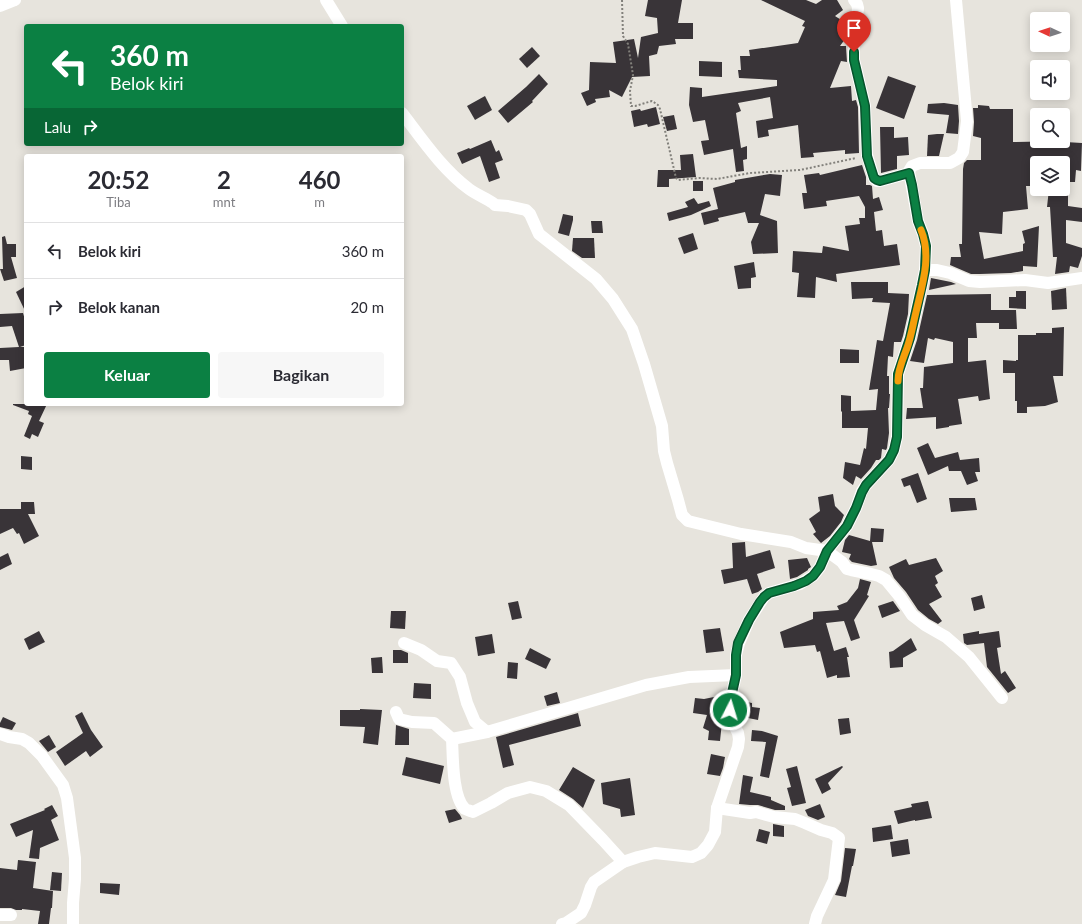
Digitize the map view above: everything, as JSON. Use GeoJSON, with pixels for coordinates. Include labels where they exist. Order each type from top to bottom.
{"type":"FeatureCollection","features":[{"type":"Feature","properties":{"kind":"street"},"geometry":{"type":"LineString","coordinates":[[0,6],[15,0]]}},
{"type":"Feature","properties":{"kind":"street"},"geometry":{"type":"LineString","coordinates":[[326,0],[341,24]]}},
{"type":"Feature","properties":{"kind":"street"},"geometry":{"type":"LineString","coordinates":[[854,0],[858,8],[854,60],[865,106],[867,156],[874,178],[877,180],[880,181],[909,173]]}},
{"type":"Feature","properties":{"kind":"street"},"geometry":{"type":"LineString","coordinates":[[562,924],[581,913],[591,886],[594,882],[623,862],[638,856],[655,853],[692,857],[701,853],[708,845],[715,832],[717,808],[738,747],[738,733],[731,719],[730,710],[736,675],[736,655],[738,643],[749,620],[764,597],[769,593],[800,584],[813,576],[820,567],[827,551],[847,526],[866,485],[889,460],[894,450],[897,437],[898,374],[910,338],[925,270],[926,246],[918,221],[909,171],[912,166],[920,163],[950,163],[959,158],[963,152],[966,122],[956,0]]}},
{"type":"Feature","properties":{"kind":"street"},"geometry":{"type":"LineString","coordinates":[[404,116],[430,150],[469,190],[495,205],[526,210],[530,214],[537,232],[596,279],[613,299],[632,329],[644,364],[662,426],[664,451],[667,463],[684,518],[688,521],[740,534],[791,542],[806,548],[827,551],[842,562],[847,569],[875,575],[886,580],[912,615],[925,625],[946,637],[969,657],[1002,698]]}},
{"type":"Feature","properties":{"kind":"street"},"geometry":{"type":"LineString","coordinates":[[925,270],[950,272],[969,281],[980,282],[1025,280],[1048,283],[1082,278]]}},
{"type":"Feature","properties":{"kind":"street"},"geometry":{"type":"LineString","coordinates":[[404,643],[421,650],[437,661],[451,663],[460,677],[467,703],[475,722],[487,732]]}},
{"type":"Feature","properties":{"kind":"street"},"geometry":{"type":"LineString","coordinates":[[452,739],[487,732],[646,685],[689,677],[736,675]]}},
{"type":"Feature","properties":{"kind":"street"},"geometry":{"type":"LineString","coordinates":[[396,712],[399,719],[412,722],[434,723],[452,739],[454,781],[459,800],[465,809],[474,812],[508,793],[530,788],[546,791],[569,805],[623,862]]}},
{"type":"Feature","properties":{"kind":"street"},"geometry":{"type":"LineString","coordinates":[[1,736],[22,739],[29,743],[42,756],[63,785],[67,798],[75,858],[73,924]]}},
{"type":"Feature","properties":{"kind":"street"},"geometry":{"type":"LineString","coordinates":[[717,808],[750,813],[756,812],[774,817],[795,819],[832,833],[839,838],[834,880],[830,891],[821,906],[815,924]]}},
{"type":"Feature","properties":{"kind":"path"},"geometry":{"type":"LineString","coordinates":[[622,0],[623,36],[628,44],[633,75],[630,91],[631,106],[652,101],[660,109],[676,178],[678,180],[699,178],[717,179],[756,173],[800,170],[867,156]]}},
{"type":"Feature","properties":{"kind":"building"},"geometry":{"type":"Polygon","coordinates":[[[648,0],[682,0],[678,23],[693,23],[693,39],[675,39],[676,44],[659,46],[657,54],[649,56],[650,76],[632,77],[622,97],[609,90],[610,97],[595,99],[596,102],[587,106],[581,93],[589,90],[590,62],[616,63],[613,42],[634,39],[638,58],[641,37],[658,33],[657,18],[645,16],[648,0]]]}},
{"type":"Feature","properties":{"kind":"building"},"geometry":{"type":"Polygon","coordinates":[[[761,0],[806,0],[816,4],[822,0],[837,0],[843,10],[835,16],[849,25],[848,35],[840,46],[846,46],[847,62],[841,61],[830,88],[851,86],[852,101],[856,100],[858,107],[859,153],[845,154],[845,150],[813,153],[814,157],[801,158],[798,125],[768,130],[769,136],[758,138],[756,121],[773,118],[770,97],[738,103],[741,111],[736,113],[741,148],[747,146],[747,159],[743,160],[744,171],[736,172],[733,149],[704,155],[701,141],[709,140],[705,120],[693,122],[689,105],[690,87],[702,88],[702,97],[777,86],[777,80],[739,78],[738,70],[741,70],[740,56],[750,56],[749,50],[798,43],[805,27],[802,26],[805,21],[761,0]]]}},
{"type":"Feature","properties":{"kind":"building"},"geometry":{"type":"Polygon","coordinates":[[[532,47],[540,56],[527,68],[519,59],[532,47]]]}},
{"type":"Feature","properties":{"kind":"building"},"geometry":{"type":"Polygon","coordinates":[[[699,61],[722,62],[722,77],[699,76],[699,61]]]}},
{"type":"Feature","properties":{"kind":"building"},"geometry":{"type":"Polygon","coordinates":[[[539,74],[548,84],[532,101],[533,102],[508,123],[498,111],[539,74]]]}},
{"type":"Feature","properties":{"kind":"building"},"geometry":{"type":"Polygon","coordinates":[[[888,76],[916,86],[904,119],[876,108],[888,76]]]}},
{"type":"Feature","properties":{"kind":"building"},"geometry":{"type":"Polygon","coordinates":[[[485,96],[492,110],[475,120],[467,106],[485,96]]]}},
{"type":"Feature","properties":{"kind":"building"},"geometry":{"type":"Polygon","coordinates":[[[944,103],[958,105],[958,134],[946,133],[949,115],[927,113],[928,104],[944,103]]]}},
{"type":"Feature","properties":{"kind":"building"},"geometry":{"type":"Polygon","coordinates":[[[978,105],[989,106],[990,109],[1013,109],[1013,142],[1030,142],[1030,148],[1070,148],[1070,142],[1082,143],[1081,171],[1076,170],[1075,182],[1070,182],[1070,156],[1030,156],[1030,186],[1026,186],[1028,209],[1003,212],[1002,234],[979,232],[984,259],[1023,251],[1023,244],[1025,243],[1022,231],[1039,226],[1037,267],[1023,266],[1023,271],[1011,273],[971,274],[950,265],[951,257],[961,257],[959,244],[962,244],[964,163],[967,160],[981,160],[981,138],[973,136],[973,108],[978,108],[978,105]]]}},
{"type":"Feature","properties":{"kind":"building"},"geometry":{"type":"Polygon","coordinates":[[[656,107],[660,124],[648,127],[647,124],[634,127],[631,111],[640,109],[641,111],[656,107]]]}},
{"type":"Feature","properties":{"kind":"building"},"geometry":{"type":"Polygon","coordinates":[[[674,115],[677,129],[667,131],[663,117],[674,115]]]}},
{"type":"Feature","properties":{"kind":"building"},"geometry":{"type":"Polygon","coordinates":[[[880,127],[894,127],[894,138],[908,137],[909,155],[897,156],[897,169],[881,173],[880,127]]]}},
{"type":"Feature","properties":{"kind":"building"},"geometry":{"type":"Polygon","coordinates":[[[944,134],[939,156],[927,156],[928,135],[944,134]]]}},
{"type":"Feature","properties":{"kind":"building"},"geometry":{"type":"Polygon","coordinates":[[[491,140],[496,152],[499,150],[503,160],[495,163],[500,178],[489,182],[480,156],[462,164],[457,153],[491,140]]]}},
{"type":"Feature","properties":{"kind":"building"},"geometry":{"type":"Polygon","coordinates":[[[693,154],[696,177],[669,179],[669,187],[657,187],[658,170],[681,170],[680,155],[693,154]]]}},
{"type":"Feature","properties":{"kind":"building"},"geometry":{"type":"Polygon","coordinates":[[[862,165],[866,177],[866,185],[872,186],[873,199],[879,197],[883,210],[874,212],[876,231],[882,230],[884,246],[897,244],[900,265],[836,274],[837,282],[816,277],[815,298],[797,297],[799,273],[792,272],[793,251],[822,253],[823,246],[849,251],[845,226],[860,224],[859,218],[865,218],[865,207],[859,196],[826,201],[827,206],[804,209],[802,193],[807,193],[804,175],[819,173],[820,175],[862,165]]]}},
{"type":"Feature","properties":{"kind":"building"},"geometry":{"type":"Polygon","coordinates":[[[770,174],[782,175],[780,196],[765,194],[760,215],[777,221],[778,253],[753,254],[751,242],[759,223],[748,223],[745,212],[718,218],[719,221],[704,225],[701,213],[718,209],[713,188],[735,182],[735,180],[770,174]]]}},
{"type":"Feature","properties":{"kind":"building"},"geometry":{"type":"Polygon","coordinates":[[[693,181],[703,181],[703,191],[693,191],[693,181]]]}},
{"type":"Feature","properties":{"kind":"building"},"geometry":{"type":"Polygon","coordinates":[[[1048,196],[1068,196],[1068,206],[1082,208],[1082,222],[1066,220],[1066,243],[1082,248],[1082,256],[1078,268],[1070,266],[1069,272],[1055,274],[1057,257],[1053,257],[1050,207],[1047,207],[1048,196]]]}},
{"type":"Feature","properties":{"kind":"building"},"geometry":{"type":"Polygon","coordinates":[[[694,198],[698,204],[709,201],[711,206],[691,215],[669,221],[667,213],[688,207],[685,202],[694,198]]]}},
{"type":"Feature","properties":{"kind":"building"},"geometry":{"type":"Polygon","coordinates":[[[563,214],[573,216],[569,236],[558,233],[563,214]]]}},
{"type":"Feature","properties":{"kind":"building"},"geometry":{"type":"Polygon","coordinates":[[[591,221],[602,221],[603,233],[592,233],[591,221]]]}},
{"type":"Feature","properties":{"kind":"building"},"geometry":{"type":"Polygon","coordinates":[[[693,233],[698,249],[684,254],[678,238],[693,233]]]}},
{"type":"Feature","properties":{"kind":"building"},"geometry":{"type":"Polygon","coordinates":[[[5,236],[7,244],[16,244],[16,257],[11,257],[17,278],[4,281],[0,269],[3,269],[2,237],[5,236]]]}},
{"type":"Feature","properties":{"kind":"building"},"geometry":{"type":"Polygon","coordinates":[[[573,238],[594,238],[595,258],[582,258],[572,251],[573,238]]]}},
{"type":"Feature","properties":{"kind":"building"},"geometry":{"type":"Polygon","coordinates":[[[754,262],[756,277],[751,278],[751,288],[738,289],[734,266],[754,262]]]}},
{"type":"Feature","properties":{"kind":"building"},"geometry":{"type":"Polygon","coordinates":[[[931,278],[951,282],[956,284],[929,290],[931,278]]]}},
{"type":"Feature","properties":{"kind":"building"},"geometry":{"type":"Polygon","coordinates":[[[851,282],[888,282],[888,293],[909,294],[908,314],[901,342],[894,342],[893,357],[888,356],[887,376],[889,376],[890,394],[888,408],[889,433],[887,448],[886,450],[882,449],[881,458],[876,460],[861,479],[856,476],[853,485],[843,478],[845,462],[860,465],[864,448],[866,449],[868,428],[842,428],[841,395],[851,396],[851,411],[876,410],[878,389],[869,390],[877,340],[883,341],[890,303],[872,302],[873,298],[852,299],[851,282]]]}},
{"type":"Feature","properties":{"kind":"building"},"geometry":{"type":"Polygon","coordinates":[[[24,287],[24,309],[16,292],[24,287]]]}},
{"type":"Feature","properties":{"kind":"building"},"geometry":{"type":"Polygon","coordinates":[[[1066,288],[1067,309],[1052,310],[1051,291],[1066,288]]]}},
{"type":"Feature","properties":{"kind":"building"},"geometry":{"type":"Polygon","coordinates":[[[1016,291],[1026,291],[1026,309],[1009,308],[1009,297],[1016,297],[1016,291]]]}},
{"type":"Feature","properties":{"kind":"building"},"geometry":{"type":"Polygon","coordinates":[[[991,294],[991,310],[1016,310],[1017,329],[999,329],[999,323],[976,323],[977,338],[968,338],[968,362],[986,360],[990,399],[979,401],[978,396],[958,399],[962,424],[936,429],[936,417],[906,419],[907,408],[923,408],[920,388],[923,388],[924,367],[953,363],[953,342],[935,338],[934,340],[928,338],[924,363],[910,361],[917,340],[927,295],[991,294]]]}},
{"type":"Feature","properties":{"kind":"building"},"geometry":{"type":"Polygon","coordinates":[[[23,313],[24,346],[20,347],[24,347],[24,368],[10,371],[9,360],[0,360],[0,348],[19,347],[12,326],[0,327],[0,314],[23,313]]]}},
{"type":"Feature","properties":{"kind":"building"},"geometry":{"type":"Polygon","coordinates":[[[1064,327],[1063,376],[1053,376],[1058,402],[1045,406],[1027,407],[1027,413],[1017,413],[1017,401],[1015,401],[1015,373],[1003,373],[1003,360],[1018,360],[1018,335],[1052,333],[1052,328],[1064,327]]]}},
{"type":"Feature","properties":{"kind":"building"},"geometry":{"type":"Polygon","coordinates":[[[840,349],[859,350],[859,363],[840,363],[840,349]]]}},
{"type":"Feature","properties":{"kind":"building"},"geometry":{"type":"Polygon","coordinates":[[[24,404],[24,406],[46,406],[39,421],[44,423],[38,437],[32,434],[30,439],[24,436],[32,416],[28,414],[29,411],[13,405],[24,404]]]}},
{"type":"Feature","properties":{"kind":"building"},"geometry":{"type":"Polygon","coordinates":[[[928,443],[935,458],[958,452],[960,460],[979,458],[980,472],[975,472],[978,481],[967,485],[961,471],[949,471],[948,466],[928,475],[917,448],[928,443]]]}},
{"type":"Feature","properties":{"kind":"building"},"geometry":{"type":"Polygon","coordinates":[[[21,456],[32,457],[32,470],[21,469],[21,456]]]}},
{"type":"Feature","properties":{"kind":"building"},"geometry":{"type":"Polygon","coordinates":[[[918,473],[927,499],[917,503],[910,485],[904,487],[901,479],[918,473]]]}},
{"type":"Feature","properties":{"kind":"building"},"geometry":{"type":"Polygon","coordinates":[[[833,494],[835,506],[844,515],[841,522],[830,536],[821,543],[813,534],[816,532],[809,519],[820,511],[818,497],[833,494]]]}},
{"type":"Feature","properties":{"kind":"building"},"geometry":{"type":"Polygon","coordinates":[[[949,498],[975,498],[977,510],[951,512],[949,498]]]}},
{"type":"Feature","properties":{"kind":"building"},"geometry":{"type":"Polygon","coordinates":[[[21,502],[34,502],[35,514],[28,514],[39,536],[24,544],[19,533],[17,534],[13,528],[0,534],[0,509],[21,509],[21,502]]]}},
{"type":"Feature","properties":{"kind":"building"},"geometry":{"type":"Polygon","coordinates":[[[871,528],[884,529],[883,542],[872,542],[877,565],[871,566],[852,562],[849,559],[851,554],[842,552],[845,540],[849,535],[870,541],[871,528]]]}},
{"type":"Feature","properties":{"kind":"building"},"geometry":{"type":"Polygon","coordinates":[[[745,542],[746,557],[770,550],[775,568],[757,574],[762,589],[752,594],[747,579],[724,584],[721,570],[733,568],[732,543],[745,542]]]}},
{"type":"Feature","properties":{"kind":"building"},"geometry":{"type":"Polygon","coordinates":[[[8,553],[12,564],[0,570],[0,557],[8,553]]]}},
{"type":"Feature","properties":{"kind":"building"},"geometry":{"type":"Polygon","coordinates":[[[807,558],[811,567],[797,577],[790,579],[788,560],[807,558]]]}},
{"type":"Feature","properties":{"kind":"building"},"geometry":{"type":"Polygon","coordinates":[[[936,558],[943,571],[935,576],[938,583],[935,585],[942,597],[929,604],[942,621],[938,624],[918,610],[894,578],[889,567],[906,559],[909,565],[936,558]]]}},
{"type":"Feature","properties":{"kind":"building"},"geometry":{"type":"Polygon","coordinates":[[[860,579],[871,582],[867,595],[869,596],[854,620],[860,638],[851,641],[844,621],[826,623],[834,651],[846,647],[849,657],[847,657],[850,677],[837,678],[837,675],[827,678],[820,651],[817,652],[815,645],[784,648],[780,632],[813,619],[813,612],[839,610],[837,606],[847,602],[858,588],[860,579]]]}},
{"type":"Feature","properties":{"kind":"building"},"geometry":{"type":"Polygon","coordinates":[[[982,595],[985,608],[974,611],[971,598],[982,595]]]}},
{"type":"Feature","properties":{"kind":"building"},"geometry":{"type":"Polygon","coordinates":[[[518,601],[522,618],[512,620],[508,603],[518,601]]]}},
{"type":"Feature","properties":{"kind":"building"},"geometry":{"type":"Polygon","coordinates":[[[893,601],[900,611],[882,618],[878,606],[893,601]]]}},
{"type":"Feature","properties":{"kind":"building"},"geometry":{"type":"Polygon","coordinates":[[[391,611],[406,611],[405,629],[390,628],[391,611]]]}},
{"type":"Feature","properties":{"kind":"building"},"geometry":{"type":"Polygon","coordinates":[[[720,628],[724,651],[706,653],[703,630],[720,628]]]}},
{"type":"Feature","properties":{"kind":"building"},"geometry":{"type":"Polygon","coordinates":[[[39,631],[45,642],[29,650],[24,639],[39,631]]]}},
{"type":"Feature","properties":{"kind":"building"},"geometry":{"type":"Polygon","coordinates":[[[979,631],[979,634],[999,631],[1001,647],[997,648],[1001,674],[1005,671],[1016,688],[1008,693],[987,667],[984,643],[967,645],[964,643],[963,634],[979,631]]]}},
{"type":"Feature","properties":{"kind":"building"},"geometry":{"type":"Polygon","coordinates":[[[492,634],[495,653],[478,656],[475,637],[492,634]]]}},
{"type":"Feature","properties":{"kind":"building"},"geometry":{"type":"Polygon","coordinates":[[[911,638],[917,650],[903,658],[903,667],[890,668],[889,652],[893,651],[911,638]]]}},
{"type":"Feature","properties":{"kind":"building"},"geometry":{"type":"Polygon","coordinates":[[[530,648],[551,659],[546,669],[525,659],[530,648]]]}},
{"type":"Feature","properties":{"kind":"building"},"geometry":{"type":"Polygon","coordinates":[[[393,650],[401,650],[408,653],[408,663],[393,663],[393,650]]]}},
{"type":"Feature","properties":{"kind":"building"},"geometry":{"type":"Polygon","coordinates":[[[382,657],[383,673],[372,673],[371,658],[382,657]]]}},
{"type":"Feature","properties":{"kind":"building"},"geometry":{"type":"Polygon","coordinates":[[[508,662],[518,663],[517,679],[507,678],[508,662]]]}},
{"type":"Feature","properties":{"kind":"building"},"geometry":{"type":"Polygon","coordinates":[[[414,683],[431,684],[431,699],[413,698],[414,683]]]}},
{"type":"Feature","properties":{"kind":"building"},"geometry":{"type":"Polygon","coordinates":[[[557,692],[560,703],[547,706],[544,696],[557,692]]]}},
{"type":"Feature","properties":{"kind":"building"},"geometry":{"type":"Polygon","coordinates":[[[719,696],[722,722],[720,741],[708,740],[709,731],[703,728],[707,715],[693,713],[695,698],[704,699],[719,696]]]}},
{"type":"Feature","properties":{"kind":"building"},"geometry":{"type":"Polygon","coordinates":[[[741,701],[752,703],[752,707],[760,708],[758,720],[738,716],[741,701]]]}},
{"type":"Feature","properties":{"kind":"building"},"geometry":{"type":"Polygon","coordinates":[[[340,710],[382,710],[378,745],[363,743],[365,727],[340,726],[340,710]]]}},
{"type":"Feature","properties":{"kind":"building"},"geometry":{"type":"Polygon","coordinates":[[[82,712],[91,730],[103,747],[90,757],[86,751],[65,766],[56,752],[83,733],[75,716],[82,712]]]}},
{"type":"Feature","properties":{"kind":"building"},"geometry":{"type":"Polygon","coordinates":[[[578,713],[581,726],[509,745],[514,765],[503,768],[496,737],[578,713]]]}},
{"type":"Feature","properties":{"kind":"building"},"geometry":{"type":"Polygon","coordinates":[[[3,717],[16,723],[12,730],[0,727],[3,717]]]}},
{"type":"Feature","properties":{"kind":"building"},"geometry":{"type":"Polygon","coordinates":[[[849,718],[851,733],[840,735],[838,719],[849,718]]]}},
{"type":"Feature","properties":{"kind":"building"},"geometry":{"type":"Polygon","coordinates":[[[396,725],[409,729],[409,745],[395,745],[396,725]]]}},
{"type":"Feature","properties":{"kind":"building"},"geometry":{"type":"Polygon","coordinates":[[[752,730],[762,731],[778,736],[769,778],[760,776],[766,742],[751,741],[752,730]]]}},
{"type":"Feature","properties":{"kind":"building"},"geometry":{"type":"Polygon","coordinates":[[[49,735],[56,747],[48,752],[39,741],[49,735]]]}},
{"type":"Feature","properties":{"kind":"building"},"geometry":{"type":"Polygon","coordinates":[[[711,754],[725,757],[720,776],[707,774],[711,754]]]}},
{"type":"Feature","properties":{"kind":"building"},"geometry":{"type":"Polygon","coordinates":[[[406,757],[444,766],[440,784],[402,775],[406,757]]]}},
{"type":"Feature","properties":{"kind":"building"},"geometry":{"type":"Polygon","coordinates":[[[797,766],[806,803],[792,806],[787,788],[791,787],[786,769],[797,766]]]}},
{"type":"Feature","properties":{"kind":"building"},"geometry":{"type":"Polygon","coordinates":[[[842,766],[843,767],[828,783],[831,789],[822,794],[815,779],[842,766]]]}},
{"type":"Feature","properties":{"kind":"building"},"geometry":{"type":"Polygon","coordinates":[[[573,767],[595,780],[583,808],[559,790],[573,767]]]}},
{"type":"Feature","properties":{"kind":"building"},"geometry":{"type":"Polygon","coordinates":[[[743,775],[753,777],[750,792],[771,797],[771,800],[785,806],[785,810],[775,810],[758,805],[739,804],[743,775]]]}},
{"type":"Feature","properties":{"kind":"building"},"geometry":{"type":"Polygon","coordinates":[[[630,778],[635,815],[621,817],[620,809],[603,804],[601,783],[630,778]]]}},
{"type":"Feature","properties":{"kind":"building"},"geometry":{"type":"Polygon","coordinates":[[[928,801],[932,818],[898,824],[894,811],[912,807],[911,804],[928,801]]]}},
{"type":"Feature","properties":{"kind":"building"},"geometry":{"type":"Polygon","coordinates":[[[820,804],[825,817],[818,820],[808,816],[805,810],[820,804]]]}},
{"type":"Feature","properties":{"kind":"building"},"geometry":{"type":"Polygon","coordinates":[[[52,805],[58,816],[51,820],[59,840],[40,848],[39,859],[29,858],[33,830],[16,837],[10,824],[45,810],[44,809],[52,805]]]}},
{"type":"Feature","properties":{"kind":"building"},"geometry":{"type":"Polygon","coordinates":[[[455,809],[462,819],[449,823],[445,811],[455,809]]]}},
{"type":"Feature","properties":{"kind":"building"},"geometry":{"type":"Polygon","coordinates":[[[773,824],[784,826],[784,837],[773,836],[773,824]]]}},
{"type":"Feature","properties":{"kind":"building"},"geometry":{"type":"Polygon","coordinates":[[[891,825],[893,839],[873,842],[872,828],[891,825]]]}},
{"type":"Feature","properties":{"kind":"building"},"geometry":{"type":"Polygon","coordinates":[[[759,829],[770,832],[767,844],[756,841],[759,829]]]}},
{"type":"Feature","properties":{"kind":"building"},"geometry":{"type":"Polygon","coordinates":[[[908,839],[910,854],[892,857],[890,842],[908,839]]]}},
{"type":"Feature","properties":{"kind":"building"},"geometry":{"type":"Polygon","coordinates":[[[845,848],[856,849],[846,897],[835,895],[841,881],[845,848]]]}},
{"type":"Feature","properties":{"kind":"building"},"geometry":{"type":"Polygon","coordinates":[[[18,860],[36,862],[33,888],[53,891],[49,924],[38,924],[40,911],[0,908],[0,868],[17,870],[18,860]]]}},
{"type":"Feature","properties":{"kind":"building"},"geometry":{"type":"Polygon","coordinates":[[[52,872],[62,873],[61,891],[50,890],[52,872]]]}},
{"type":"Feature","properties":{"kind":"building"},"geometry":{"type":"Polygon","coordinates":[[[100,883],[120,884],[119,895],[100,893],[100,883]]]}},
{"type":"Feature","properties":{"kind":"slow traffic"},"geometry":{"type":"LineString","coordinates":[[898,381],[900,364],[910,338],[925,270],[926,246],[921,230]]}},
{"type":"Feature","properties":{"kind":"route"},"geometry":{"type":"LineString","coordinates":[[730,710],[736,675],[736,655],[738,643],[760,602],[769,593],[794,586],[813,576],[820,567],[827,551],[847,526],[866,485],[889,460],[894,450],[897,437],[898,374],[900,364],[910,338],[922,285],[925,270],[926,246],[918,221],[909,173],[880,181],[874,178],[867,156],[865,106],[854,60],[854,52]]}}]}
